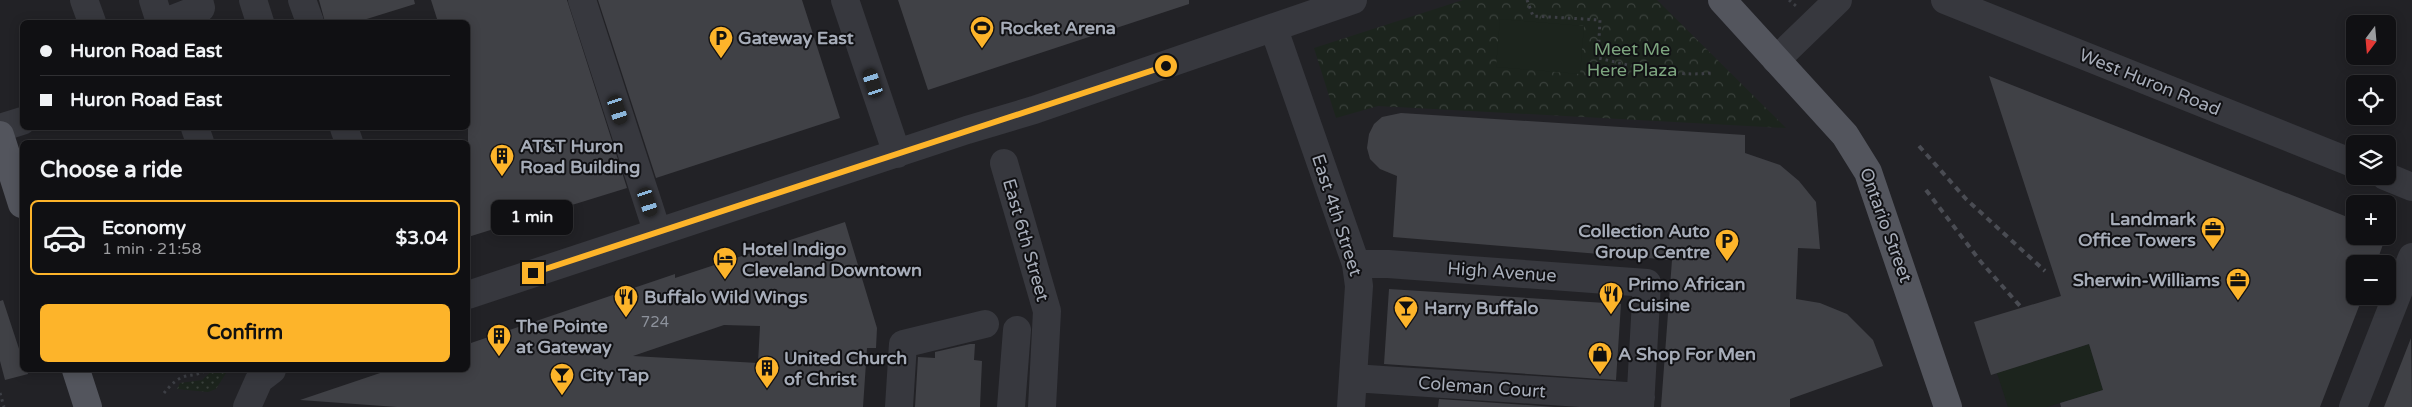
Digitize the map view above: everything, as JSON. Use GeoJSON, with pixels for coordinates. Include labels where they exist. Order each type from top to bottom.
{"type":"FeatureCollection","features":[{"type":"Feature","properties":{"kind":"main road","name":"Ontario Street"},"geometry":{"type":"LineString","coordinates":[[1722,0],[1845,135],[1868,172],[1948,407]]}},
{"type":"Feature","properties":{"kind":"main road"},"geometry":{"type":"LineString","coordinates":[[0,135],[20,198]]}},
{"type":"Feature","properties":{"kind":"main road"},"geometry":{"type":"LineString","coordinates":[[77,372],[88,407]]}},
{"type":"Feature","properties":{"kind":"street"},"geometry":{"type":"LineString","coordinates":[[84,0],[91,20]]}},
{"type":"Feature","properties":{"kind":"street"},"geometry":{"type":"LineString","coordinates":[[153,0],[159,20]]}},
{"type":"Feature","properties":{"kind":"street"},"geometry":{"type":"LineString","coordinates":[[253,0],[259,20]]}},
{"type":"Feature","properties":{"kind":"street"},"geometry":{"type":"LineString","coordinates":[[302,0],[309,20]]}},
{"type":"Feature","properties":{"kind":"street"},"geometry":{"type":"LineString","coordinates":[[582,0],[657,231]]}},
{"type":"Feature","properties":{"kind":"street"},"geometry":{"type":"LineString","coordinates":[[845,0],[897,154]]}},
{"type":"Feature","properties":{"kind":"street"},"geometry":{"type":"LineString","coordinates":[[470,293],[1274,29],[1353,0]]}},
{"type":"Feature","properties":{"kind":"street"},"geometry":{"type":"LineString","coordinates":[[1776,60],[1838,0]]}},
{"type":"Feature","properties":{"kind":"street","name":"West Huron Road"},"geometry":{"type":"LineString","coordinates":[[1945,0],[2346,160]]}},
{"type":"Feature","properties":{"kind":"street"},"geometry":{"type":"LineString","coordinates":[[168,20],[200,4]]}},
{"type":"Feature","properties":{"kind":"street","name":"East 4th Street"},"geometry":{"type":"LineString","coordinates":[[1274,29],[1356,264],[1359,286],[1351,407]]}},
{"type":"Feature","properties":{"kind":"street"},"geometry":{"type":"LineString","coordinates":[[0,128],[20,122]]}},
{"type":"Feature","properties":{"kind":"street","name":"East 6th Street"},"geometry":{"type":"LineString","coordinates":[[1004,163],[1047,311],[1042,407]]}},
{"type":"Feature","properties":{"kind":"street"},"geometry":{"type":"LineString","coordinates":[[2396,180],[2412,187]]}},
{"type":"Feature","properties":{"kind":"street"},"geometry":{"type":"LineString","coordinates":[[2353,407],[2412,257]]}},
{"type":"Feature","properties":{"kind":"street","name":"High Avenue"},"geometry":{"type":"LineString","coordinates":[[1356,264],[1388,264],[1648,283],[1640,402]]}},
{"type":"Feature","properties":{"kind":"street"},"geometry":{"type":"LineString","coordinates":[[899,407],[903,344],[985,324]]}},
{"type":"Feature","properties":{"kind":"street"},"geometry":{"type":"LineString","coordinates":[[1011,407],[1017,330]]}},
{"type":"Feature","properties":{"kind":"street"},"geometry":{"type":"LineString","coordinates":[[247,407],[259,380],[269,372]]}},
{"type":"Feature","properties":{"kind":"street","name":"Coleman Court"},"geometry":{"type":"LineString","coordinates":[[1353,378],[1640,402]]}},
{"type":"Feature","properties":{"kind":"path"},"geometry":{"type":"LineString","coordinates":[[1526,0],[1533,16],[1600,20],[1598,58],[1658,72],[1687,76],[1712,73]]}},
{"type":"Feature","properties":{"kind":"path"},"geometry":{"type":"LineString","coordinates":[[1789,0],[1799,8]]}},
{"type":"Feature","properties":{"kind":"path"},"geometry":{"type":"LineString","coordinates":[[164,393],[183,376],[203,372]]}},
{"type":"Feature","properties":{"kind":"path"},"geometry":{"type":"LineString","coordinates":[[0,393],[4,407]]}},
{"type":"Feature","properties":{"kind":"shaded area"},"geometry":{"type":"Polygon","coordinates":[[[0,0],[2412,0],[2412,407],[0,407],[0,0]]]}},
{"type":"Feature","properties":{"kind":"green space","name":"Meet Me Here Plaza"},"geometry":{"type":"Polygon","coordinates":[[[1463,0],[1657,0],[1786,128],[1378,106],[1336,118],[1314,48],[1463,0]]]}},
{"type":"Feature","properties":{"kind":"green space"},"geometry":{"type":"Polygon","coordinates":[[[1500,19],[1584,26],[1580,74],[1496,67],[1500,19]]]}},
{"type":"Feature","properties":{"kind":"green space"},"geometry":{"type":"Polygon","coordinates":[[[2089,344],[2103,390],[2047,407],[2008,407],[1997,373],[2089,344]]]}},
{"type":"Feature","properties":{"kind":"green space"},"geometry":{"type":"Polygon","coordinates":[[[211,372],[227,372],[216,389],[208,392],[177,389],[180,383],[202,380],[211,372]]]}},
{"type":"Feature","properties":{"kind":"building"},"geometry":{"type":"Polygon","coordinates":[[[319,0],[414,0],[415,4],[363,20],[324,20],[319,0]]]}},
{"type":"Feature","properties":{"kind":"building"},"geometry":{"type":"Polygon","coordinates":[[[431,0],[567,0],[627,188],[470,236],[470,140],[468,140],[468,130],[470,130],[470,20],[437,20],[431,0]]]}},
{"type":"Feature","properties":{"kind":"building","name":"Gateway East"},"geometry":{"type":"Polygon","coordinates":[[[598,0],[802,0],[840,118],[656,178],[598,0]]]}},
{"type":"Feature","properties":{"kind":"building","name":"Rocket Arena"},"geometry":{"type":"Polygon","coordinates":[[[898,0],[1189,0],[1189,4],[928,90],[898,0]]]}},
{"type":"Feature","properties":{"kind":"building","name":"Landmark Office Towers"},"geometry":{"type":"Polygon","coordinates":[[[1989,76],[2346,216],[2346,245],[2383,245],[2379,255],[2346,255],[2346,305],[2360,305],[2320,407],[2061,407],[2060,403],[2103,390],[2089,344],[1991,375],[1974,322],[2061,296],[1989,76]]]}},
{"type":"Feature","properties":{"kind":"building","name":"Collection Auto Group Centre"},"geometry":{"type":"Polygon","coordinates":[[[1401,113],[1745,135],[1745,153],[1780,165],[1799,181],[1816,202],[1820,249],[1798,248],[1796,299],[1820,303],[1847,314],[1873,340],[1883,366],[1790,399],[1790,407],[1661,407],[1672,260],[1393,237],[1397,176],[1380,169],[1370,159],[1367,148],[1369,134],[1374,124],[1382,117],[1401,113]]]}},
{"type":"Feature","properties":{"kind":"building"},"geometry":{"type":"Polygon","coordinates":[[[845,222],[877,328],[876,348],[867,348],[863,407],[397,407],[300,400],[383,372],[470,372],[470,343],[675,274],[675,278],[845,222]],[[724,325],[633,356],[758,363],[760,326],[724,325]]]}},
{"type":"Feature","properties":{"kind":"building"},"geometry":{"type":"Polygon","coordinates":[[[1389,289],[1621,304],[1616,380],[1384,364],[1389,289]]]}},
{"type":"Feature","properties":{"kind":"building"},"geometry":{"type":"Polygon","coordinates":[[[3,300],[20,352],[20,372],[28,372],[28,374],[5,380],[0,361],[0,301],[3,300]]]}},
{"type":"Feature","properties":{"kind":"building"},"geometry":{"type":"Polygon","coordinates":[[[2411,338],[2412,407],[2384,407],[2411,338]]]}},
{"type":"Feature","properties":{"kind":"building"},"geometry":{"type":"Polygon","coordinates":[[[975,344],[974,360],[982,361],[980,407],[915,407],[918,357],[935,358],[935,352],[975,344]]]}},
{"type":"Feature","properties":{"kind":"building"},"geometry":{"type":"Polygon","coordinates":[[[1439,399],[1555,407],[1438,407],[1439,399]]]}},
{"type":"Feature","properties":{"kind":"railway"},"geometry":{"type":"LineString","coordinates":[[1919,146],[1966,199],[2045,271]]}},
{"type":"Feature","properties":{"kind":"railway"},"geometry":{"type":"LineString","coordinates":[[1926,190],[1981,262],[2020,306]]}},
{"type":"Feature","properties":{"kind":"place","name":"Rocket Arena"},"geometry":{"type":"Point","coordinates":[982,49]}},
{"type":"Feature","properties":{"kind":"place","name":"Gateway East"},"geometry":{"type":"Point","coordinates":[721,59]}},
{"type":"Feature","properties":{"kind":"place","name":"AT&T Huron Road Building"},"geometry":{"type":"Point","coordinates":[502,177]}},
{"type":"Feature","properties":{"kind":"place","name":"Landmark Office Towers"},"geometry":{"type":"Point","coordinates":[2213,250]}},
{"type":"Feature","properties":{"kind":"place","name":"Collection Auto Group Centre"},"geometry":{"type":"Point","coordinates":[1727,262]}},
{"type":"Feature","properties":{"kind":"place","name":"Hotel Indigo Cleveland Downtown"},"geometry":{"type":"Point","coordinates":[725,280]}},
{"type":"Feature","properties":{"kind":"place","name":"Sherwin-Williams"},"geometry":{"type":"Point","coordinates":[2238,301]}},
{"type":"Feature","properties":{"kind":"place","name":"Primo African Cuisine"},"geometry":{"type":"Point","coordinates":[1611,315]}},
{"type":"Feature","properties":{"kind":"place","name":"Buffalo Wild Wings"},"geometry":{"type":"Point","coordinates":[626,318]}},
{"type":"Feature","properties":{"kind":"place","name":"Harry Buffalo"},"geometry":{"type":"Point","coordinates":[1406,329]}},
{"type":"Feature","properties":{"kind":"place","name":"The Pointe at Gateway"},"geometry":{"type":"Point","coordinates":[499,357]}},
{"type":"Feature","properties":{"kind":"place","name":"A Shop For Men"},"geometry":{"type":"Point","coordinates":[1600,375]}},
{"type":"Feature","properties":{"kind":"place","name":"United Church of Christ"},"geometry":{"type":"Point","coordinates":[767,389]}},
{"type":"Feature","properties":{"kind":"place","name":"City Tap"},"geometry":{"type":"Point","coordinates":[562,396]}},
{"type":"Feature","properties":{"kind":"route"},"geometry":{"type":"LineString","coordinates":[[533,273],[1166,66]]}}]}
